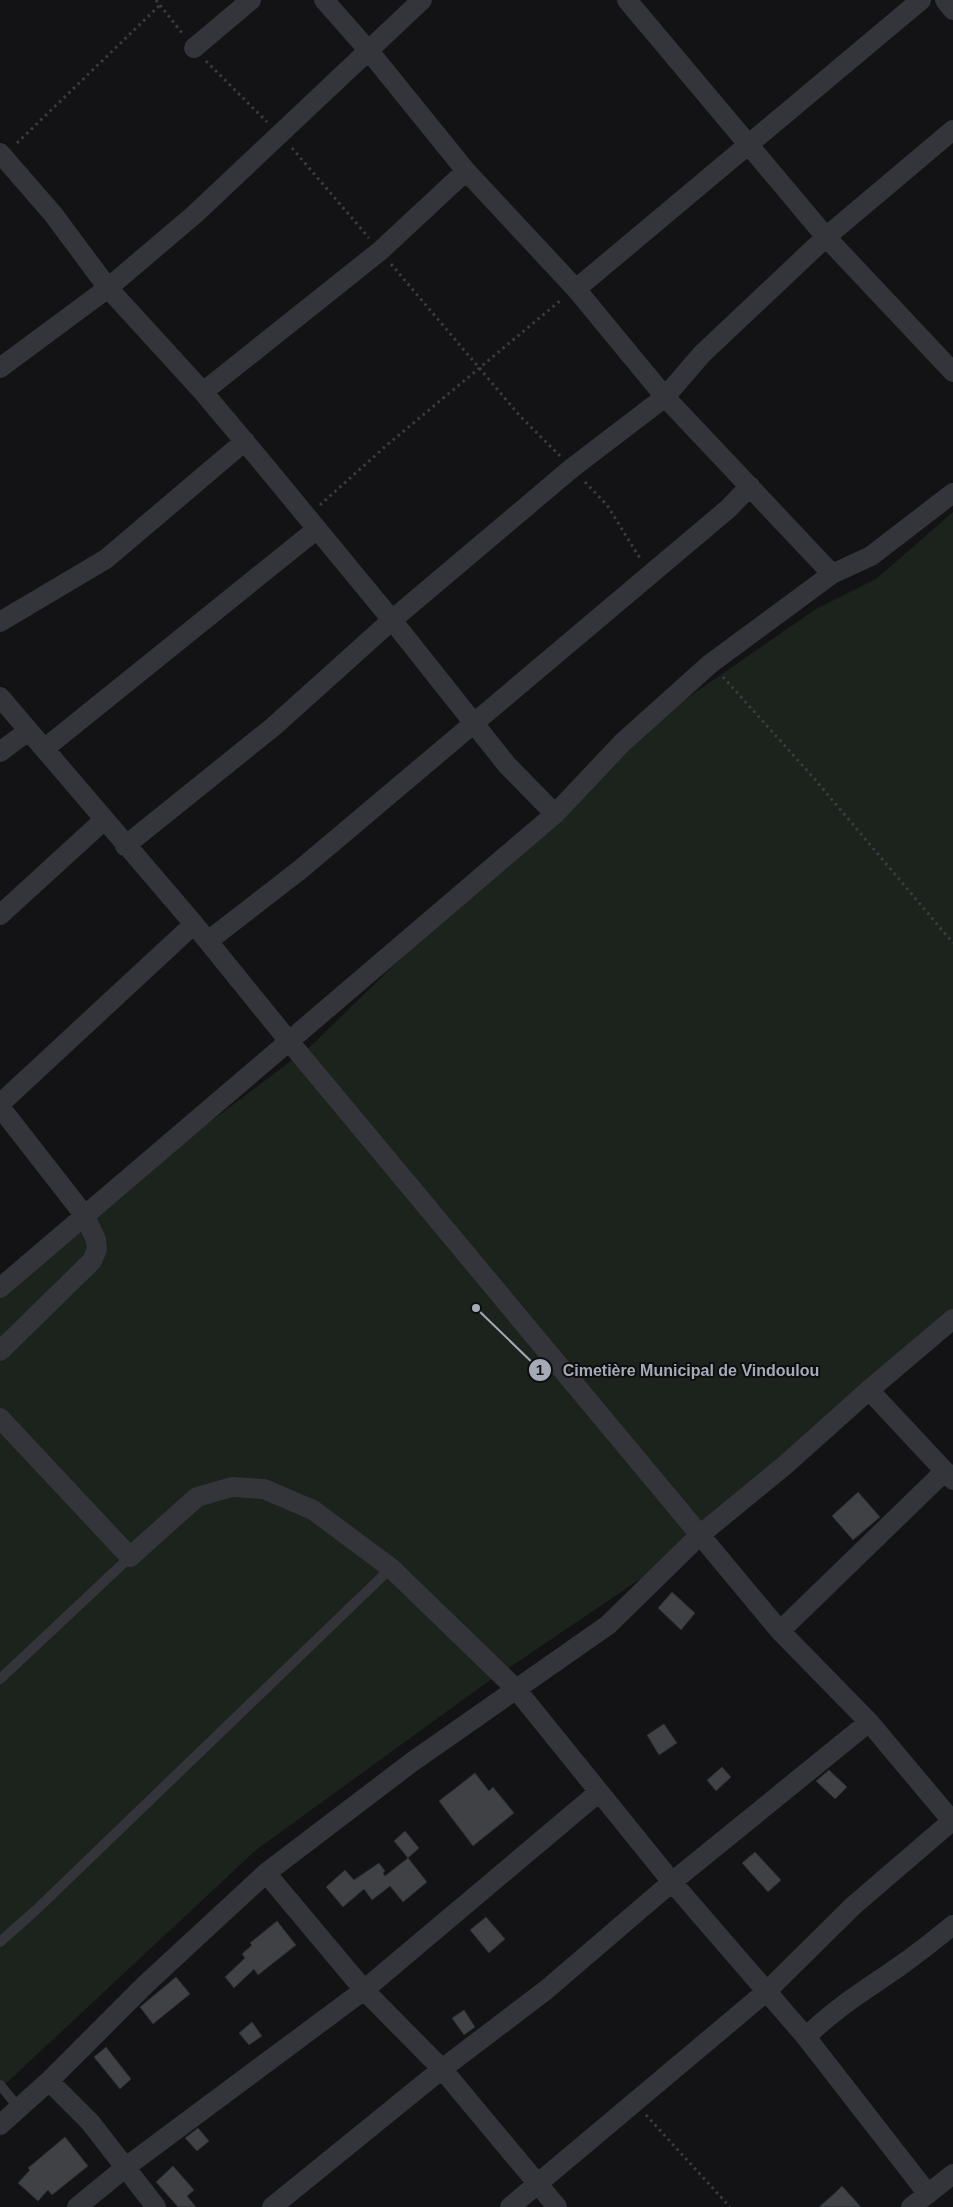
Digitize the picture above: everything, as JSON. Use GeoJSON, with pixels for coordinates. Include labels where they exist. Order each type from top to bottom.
{"type":"FeatureCollection","features":[{"type":"Feature","properties":{"kind":"street"},"geometry":{"type":"LineString","coordinates":[[194,48],[251,0]]}},
{"type":"Feature","properties":{"kind":"street"},"geometry":{"type":"LineString","coordinates":[[324,0],[369,51],[466,171],[576,288],[665,397],[832,574]]}},
{"type":"Feature","properties":{"kind":"street"},"geometry":{"type":"LineString","coordinates":[[0,368],[108,288],[195,214],[422,0]]}},
{"type":"Feature","properties":{"kind":"street"},"geometry":{"type":"LineString","coordinates":[[627,0],[826,237],[953,372]]}},
{"type":"Feature","properties":{"kind":"street"},"geometry":{"type":"LineString","coordinates":[[576,288],[921,0]]}},
{"type":"Feature","properties":{"kind":"street"},"geometry":{"type":"LineString","coordinates":[[945,0],[953,10]]}},
{"type":"Feature","properties":{"kind":"street"},"geometry":{"type":"LineString","coordinates":[[125,846],[273,727],[392,620],[572,468],[665,397],[702,354],[826,237],[953,130]]}},
{"type":"Feature","properties":{"kind":"street"},"geometry":{"type":"LineString","coordinates":[[1,155],[53,214],[108,288],[245,441],[392,620],[507,765],[555,814]]}},
{"type":"Feature","properties":{"kind":"street"},"geometry":{"type":"LineString","coordinates":[[203,392],[380,251],[466,171]]}},
{"type":"Feature","properties":{"kind":"street"},"geometry":{"type":"LineString","coordinates":[[0,622],[106,559],[245,441]]}},
{"type":"Feature","properties":{"kind":"street"},"geometry":{"type":"LineString","coordinates":[[208,941],[301,869],[651,575],[729,508],[750,486]]}},
{"type":"Feature","properties":{"kind":"street"},"geometry":{"type":"LineString","coordinates":[[0,1288],[288,1040],[555,814],[622,743],[710,664],[832,574],[871,556],[953,493]]}},
{"type":"Feature","properties":{"kind":"street"},"geometry":{"type":"LineString","coordinates":[[44,749],[312,523]]}},
{"type":"Feature","properties":{"kind":"street"},"geometry":{"type":"LineString","coordinates":[[0,697],[125,846],[194,924],[288,1040],[780,1631],[869,1722],[953,1821],[853,1906],[767,1991],[510,2207]]}},
{"type":"Feature","properties":{"kind":"street"},"geometry":{"type":"LineString","coordinates":[[0,752],[28,731]]}},
{"type":"Feature","properties":{"kind":"street"},"geometry":{"type":"LineString","coordinates":[[0,915],[104,820]]}},
{"type":"Feature","properties":{"kind":"street"},"geometry":{"type":"LineString","coordinates":[[0,1351],[92,1261],[97,1249],[96,1240],[85,1216],[0,1106],[194,924]]}},
{"type":"Feature","properties":{"kind":"street"},"geometry":{"type":"LineString","coordinates":[[0,2125],[49,2081],[146,1984],[266,1873],[412,1762],[608,1625],[701,1534],[784,1466],[869,1390],[953,1319]]}},
{"type":"Feature","properties":{"kind":"street"},"geometry":{"type":"LineString","coordinates":[[780,1631],[949,1475],[869,1390]]}},
{"type":"Feature","properties":{"kind":"street"},"geometry":{"type":"LineString","coordinates":[[0,1418],[130,1557],[197,1497],[232,1487],[264,1489],[313,1510],[391,1568],[516,1689],[672,1882],[806,2037],[928,2194]]}},
{"type":"Feature","properties":{"kind":"street"},"geometry":{"type":"LineString","coordinates":[[272,2207],[442,2069],[546,1990],[672,1882],[869,1722]]}},
{"type":"Feature","properties":{"kind":"street"},"geometry":{"type":"LineString","coordinates":[[76,2207],[126,2167],[364,1990],[600,1792]]}},
{"type":"Feature","properties":{"kind":"street"},"geometry":{"type":"LineString","coordinates":[[266,1873],[364,1990],[442,2069],[557,2207]]}},
{"type":"Feature","properties":{"kind":"street"},"geometry":{"type":"LineString","coordinates":[[806,2037],[822,2020],[860,1991],[903,1963],[953,1925]]}},
{"type":"Feature","properties":{"kind":"street"},"geometry":{"type":"LineString","coordinates":[[49,2081],[90,2122],[156,2207]]}},
{"type":"Feature","properties":{"kind":"street"},"geometry":{"type":"LineString","coordinates":[[911,2207],[953,2174]]}},
{"type":"Feature","properties":{"kind":"lane"},"geometry":{"type":"LineString","coordinates":[[0,1679],[130,1557]]}},
{"type":"Feature","properties":{"kind":"lane"},"geometry":{"type":"LineString","coordinates":[[0,1942],[36,1910],[391,1568]]}},
{"type":"Feature","properties":{"kind":"lane"},"geometry":{"type":"LineString","coordinates":[[0,2084],[19,2108]]}},
{"type":"Feature","properties":{"kind":"path"},"geometry":{"type":"LineString","coordinates":[[1,155],[160,4]]}},
{"type":"Feature","properties":{"kind":"path"},"geometry":{"type":"LineString","coordinates":[[380,251],[520,416],[608,505],[651,575]]}},
{"type":"Feature","properties":{"kind":"path"},"geometry":{"type":"LineString","coordinates":[[312,523],[387,445],[576,288]]}},
{"type":"Feature","properties":{"kind":"path"},"geometry":{"type":"LineString","coordinates":[[710,664],[812,776],[953,943]]}},
{"type":"Feature","properties":{"kind":"path"},"geometry":{"type":"LineString","coordinates":[[633,2102],[730,2207]]}},
{"type":"Feature","properties":{"kind":"shaded area"},"geometry":{"type":"Polygon","coordinates":[[[953,512],[953,1322],[689,1546],[482,1686],[256,1850],[0,2089],[0,1295],[85,1216],[312,1045],[622,743],[816,609],[876,579],[953,512]]]}},
{"type":"Feature","properties":{"kind":"building"},"geometry":{"type":"Polygon","coordinates":[[[858,1492],[880,1517],[853,1540],[832,1516],[858,1492]]]}},
{"type":"Feature","properties":{"kind":"building"},"geometry":{"type":"Polygon","coordinates":[[[672,1592],[695,1613],[681,1630],[658,1608],[672,1592]]]}},
{"type":"Feature","properties":{"kind":"building"},"geometry":{"type":"Polygon","coordinates":[[[664,1724],[677,1743],[659,1755],[647,1735],[664,1724]]]}},
{"type":"Feature","properties":{"kind":"building"},"geometry":{"type":"Polygon","coordinates":[[[722,1767],[731,1777],[716,1791],[707,1780],[722,1767]]]}},
{"type":"Feature","properties":{"kind":"building"},"geometry":{"type":"Polygon","coordinates":[[[829,1770],[847,1787],[835,1799],[816,1781],[829,1770]]]}},
{"type":"Feature","properties":{"kind":"building"},"geometry":{"type":"Polygon","coordinates":[[[475,1773],[489,1791],[493,1787],[514,1813],[473,1846],[439,1801],[475,1773]]]}},
{"type":"Feature","properties":{"kind":"building"},"geometry":{"type":"Polygon","coordinates":[[[405,1831],[419,1848],[408,1858],[394,1841],[405,1831]]]}},
{"type":"Feature","properties":{"kind":"building"},"geometry":{"type":"Polygon","coordinates":[[[755,1852],[781,1880],[768,1892],[742,1863],[755,1852]]]}},
{"type":"Feature","properties":{"kind":"building"},"geometry":{"type":"Polygon","coordinates":[[[408,1858],[427,1882],[403,1902],[390,1886],[372,1900],[364,1889],[343,1907],[326,1887],[345,1870],[354,1880],[379,1863],[385,1871],[383,1873],[385,1876],[408,1858]]]}},
{"type":"Feature","properties":{"kind":"building"},"geometry":{"type":"Polygon","coordinates":[[[486,1917],[505,1939],[489,1953],[470,1930],[486,1917]]]}},
{"type":"Feature","properties":{"kind":"building"},"geometry":{"type":"Polygon","coordinates":[[[277,1921],[296,1945],[258,1975],[254,1969],[234,1988],[225,1977],[245,1958],[242,1954],[252,1945],[250,1943],[277,1921]]]}},
{"type":"Feature","properties":{"kind":"building"},"geometry":{"type":"Polygon","coordinates":[[[176,1977],[190,1994],[153,2024],[140,2007],[176,1977]]]}},
{"type":"Feature","properties":{"kind":"building"},"geometry":{"type":"Polygon","coordinates":[[[464,2010],[475,2027],[464,2035],[452,2018],[464,2010]]]}},
{"type":"Feature","properties":{"kind":"building"},"geometry":{"type":"Polygon","coordinates":[[[252,2022],[262,2036],[249,2045],[239,2033],[252,2022]]]}},
{"type":"Feature","properties":{"kind":"building"},"geometry":{"type":"Polygon","coordinates":[[[106,2047],[131,2079],[120,2089],[94,2057],[106,2047]]]}},
{"type":"Feature","properties":{"kind":"building"},"geometry":{"type":"Polygon","coordinates":[[[198,2128],[209,2141],[197,2151],[185,2138],[198,2128]]]}},
{"type":"Feature","properties":{"kind":"building"},"geometry":{"type":"Polygon","coordinates":[[[65,2137],[88,2166],[52,2195],[48,2190],[38,2201],[18,2183],[30,2170],[28,2168],[65,2137]]]}},
{"type":"Feature","properties":{"kind":"building"},"geometry":{"type":"Polygon","coordinates":[[[173,2166],[194,2190],[187,2196],[196,2207],[178,2207],[156,2182],[173,2166]]]}},
{"type":"Feature","properties":{"kind":"building"},"geometry":{"type":"Polygon","coordinates":[[[842,2186],[861,2207],[819,2207],[836,2192],[842,2186]]]}},
{"type":"Feature","properties":{"kind":"place","name":"Cimetière Municipal de Vindoulou"},"geometry":{"type":"Point","coordinates":[476,1308]}}]}
